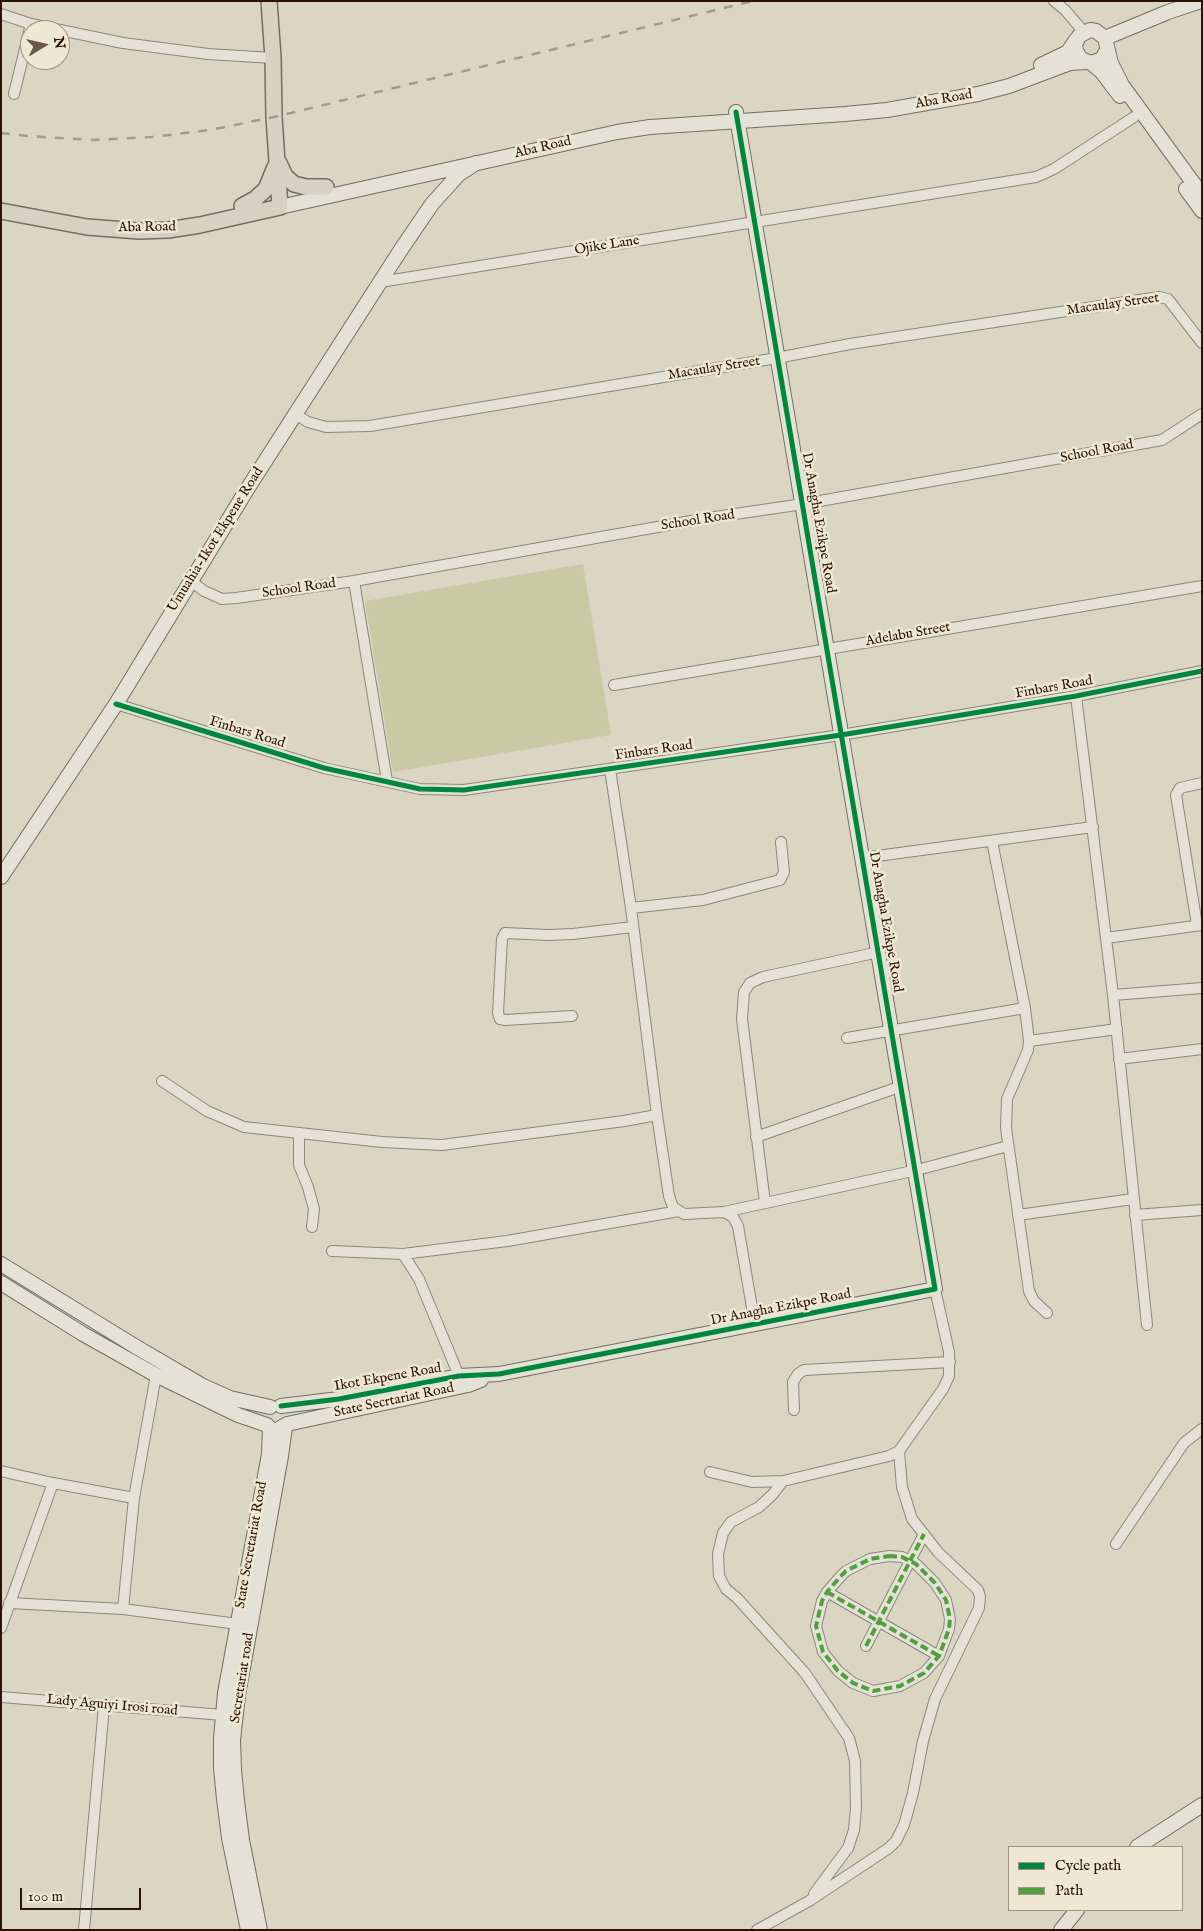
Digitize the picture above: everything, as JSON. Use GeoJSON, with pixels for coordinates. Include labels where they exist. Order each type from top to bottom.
{"type":"FeatureCollection","features":[{"type":"Feature","properties":{"kind":"main road"},"geometry":{"type":"LineString","coordinates":[[269,1],[280,202]]}},
{"type":"Feature","properties":{"kind":"main road"},"geometry":{"type":"LineString","coordinates":[[277,159],[285,176],[294,184],[313,188],[326,187]]}},
{"type":"Feature","properties":{"kind":"main road"},"geometry":{"type":"LineString","coordinates":[[242,206],[255,199],[266,189],[272,177],[277,159]]}},
{"type":"Feature","properties":{"kind":"main road","name":"Aba Road"},"geometry":{"type":"LineString","coordinates":[[1,202],[88,218],[139,222],[190,217],[242,206],[280,202]]}},
{"type":"Feature","properties":{"kind":"main road","name":"Aba Road"},"geometry":{"type":"LineString","coordinates":[[1,211],[87,226],[139,231],[168,230],[200,225],[280,202]]}},
{"type":"Feature","properties":{"kind":"street"},"geometry":{"type":"LineString","coordinates":[[1054,1],[1065,10],[1080,36],[1076,51],[1081,59],[1101,71],[1202,211]]}},
{"type":"Feature","properties":{"kind":"street"},"geometry":{"type":"LineString","coordinates":[[1088,62],[1102,59],[1107,44],[1168,12],[1201,1]]}},
{"type":"Feature","properties":{"kind":"street"},"geometry":{"type":"LineString","coordinates":[[1107,44],[1202,8]]}},
{"type":"Feature","properties":{"kind":"street"},"geometry":{"type":"LineString","coordinates":[[1,14],[20,20]]}},
{"type":"Feature","properties":{"kind":"street"},"geometry":{"type":"LineString","coordinates":[[1080,36],[1096,31],[1107,44],[1111,64],[1122,85],[1202,195]]}},
{"type":"Feature","properties":{"kind":"street"},"geometry":{"type":"LineString","coordinates":[[70,32],[124,42],[208,54],[273,58]]}},
{"type":"Feature","properties":{"kind":"street","name":"Aba Road"},"geometry":{"type":"LineString","coordinates":[[280,202],[423,175],[443,165],[476,163],[617,132],[737,116],[877,102],[976,85],[1006,77],[1062,56],[1068,52],[1080,36]]}},
{"type":"Feature","properties":{"kind":"street","name":"Aba Road"},"geometry":{"type":"LineString","coordinates":[[280,202],[326,187],[443,165],[616,123],[648,118],[845,114],[978,94],[1009,86],[1070,63],[1088,62]]}},
{"type":"Feature","properties":{"kind":"street"},"geometry":{"type":"LineString","coordinates":[[14,94],[20,69]]}},
{"type":"Feature","properties":{"kind":"street","name":"Dr Anagha Ezikpe Road"},"geometry":{"type":"LineString","coordinates":[[499,1374],[936,1289],[737,116]]}},
{"type":"Feature","properties":{"kind":"street","name":"Ojike Lane"},"geometry":{"type":"LineString","coordinates":[[380,282],[1036,177],[1054,169],[1134,117]]}},
{"type":"Feature","properties":{"kind":"street"},"geometry":{"type":"LineString","coordinates":[[432,204],[459,174],[476,163]]}},
{"type":"Feature","properties":{"kind":"street"},"geometry":{"type":"LineString","coordinates":[[443,165],[450,184]]}},
{"type":"Feature","properties":{"kind":"street"},"geometry":{"type":"LineString","coordinates":[[432,204],[443,165]]}},
{"type":"Feature","properties":{"kind":"street"},"geometry":{"type":"LineString","coordinates":[[423,175],[432,179],[436,190]]}},
{"type":"Feature","properties":{"kind":"street","name":"Umuahia-Ikot Ekpene Road"},"geometry":{"type":"LineString","coordinates":[[1,877],[116,704],[190,581],[295,414],[432,204]]}},
{"type":"Feature","properties":{"kind":"street","name":"Macaulay Street"},"geometry":{"type":"LineString","coordinates":[[295,414],[308,422],[326,427],[370,426],[778,358],[850,344],[1159,297],[1168,299],[1202,343]]}},
{"type":"Feature","properties":{"kind":"street","name":"School Road"},"geometry":{"type":"LineString","coordinates":[[190,581],[204,591],[222,598],[236,598],[354,581],[1162,440],[1202,414]]}},
{"type":"Feature","properties":{"kind":"street"},"geometry":{"type":"LineString","coordinates":[[354,581],[387,781]]}},
{"type":"Feature","properties":{"kind":"street","name":"Adelabu Street"},"geometry":{"type":"LineString","coordinates":[[614,685],[1202,586]]}},
{"type":"Feature","properties":{"kind":"street","name":"Finbars Road"},"geometry":{"type":"LineString","coordinates":[[116,704],[324,768],[420,789],[464,790],[841,735],[1076,696],[1202,671]]}},
{"type":"Feature","properties":{"kind":"street"},"geometry":{"type":"LineString","coordinates":[[1076,696],[1117,1029],[1147,1325]]}},
{"type":"Feature","properties":{"kind":"street"},"geometry":{"type":"LineString","coordinates":[[610,769],[631,908],[656,1115],[669,1196],[673,1207],[684,1214],[730,1213],[765,1203],[916,1170],[1008,1146]]}},
{"type":"Feature","properties":{"kind":"street"},"geometry":{"type":"LineString","coordinates":[[1106,938],[1199,925],[1176,795],[1180,788],[1202,783]]}},
{"type":"Feature","properties":{"kind":"street"},"geometry":{"type":"LineString","coordinates":[[862,858],[1093,827]]}},
{"type":"Feature","properties":{"kind":"street"},"geometry":{"type":"LineString","coordinates":[[992,841],[1025,1008],[1029,1041],[1028,1050],[1007,1099],[1006,1128],[1008,1146],[1029,1291],[1034,1301],[1048,1313]]}},
{"type":"Feature","properties":{"kind":"street"},"geometry":{"type":"LineString","coordinates":[[631,908],[703,900],[780,880],[784,872],[781,842]]}},
{"type":"Feature","properties":{"kind":"street"},"geometry":{"type":"LineString","coordinates":[[572,1016],[500,1019],[498,1013],[502,939],[505,933],[573,934],[633,927]]}},
{"type":"Feature","properties":{"kind":"street"},"geometry":{"type":"LineString","coordinates":[[765,1203],[742,1020],[744,992],[750,983],[763,977],[879,952]]}},
{"type":"Feature","properties":{"kind":"street"},"geometry":{"type":"LineString","coordinates":[[1113,995],[1202,988]]}},
{"type":"Feature","properties":{"kind":"street"},"geometry":{"type":"LineString","coordinates":[[847,1038],[1025,1008]]}},
{"type":"Feature","properties":{"kind":"street"},"geometry":{"type":"LineString","coordinates":[[1029,1041],[1117,1029]]}},
{"type":"Feature","properties":{"kind":"street"},"geometry":{"type":"LineString","coordinates":[[1120,1059],[1202,1049]]}},
{"type":"Feature","properties":{"kind":"street"},"geometry":{"type":"LineString","coordinates":[[162,1081],[207,1111],[244,1127],[299,1134],[442,1145],[656,1115]]}},
{"type":"Feature","properties":{"kind":"street"},"geometry":{"type":"LineString","coordinates":[[756,1137],[902,1086]]}},
{"type":"Feature","properties":{"kind":"street"},"geometry":{"type":"LineString","coordinates":[[299,1134],[299,1165],[314,1209],[312,1227]]}},
{"type":"Feature","properties":{"kind":"street"},"geometry":{"type":"LineString","coordinates":[[1018,1215],[1133,1199]]}},
{"type":"Feature","properties":{"kind":"street"},"geometry":{"type":"LineString","coordinates":[[1135,1215],[1202,1210]]}},
{"type":"Feature","properties":{"kind":"street"},"geometry":{"type":"LineString","coordinates":[[332,1250],[403,1254],[507,1241],[678,1211]]}},
{"type":"Feature","properties":{"kind":"street"},"geometry":{"type":"LineString","coordinates":[[730,1213],[738,1226],[755,1325]]}},
{"type":"Feature","properties":{"kind":"street"},"geometry":{"type":"LineString","coordinates":[[403,1254],[419,1279],[460,1376]]}},
{"type":"Feature","properties":{"kind":"street","name":"Ikot Ekpene Road"},"geometry":{"type":"LineString","coordinates":[[1,1264],[138,1348],[203,1386],[230,1398],[276,1406],[340,1399],[460,1376],[499,1374]]}},
{"type":"Feature","properties":{"kind":"street"},"geometry":{"type":"LineString","coordinates":[[1,1283],[83,1334],[156,1376],[238,1415],[275,1430],[286,1426],[289,1415],[285,1408],[276,1406],[265,1415],[268,1426]]}},
{"type":"Feature","properties":{"kind":"street"},"geometry":{"type":"LineString","coordinates":[[710,1472],[752,1482],[783,1481],[889,1456],[898,1451],[943,1389],[949,1376],[950,1362],[936,1289]]}},
{"type":"Feature","properties":{"kind":"street"},"geometry":{"type":"LineString","coordinates":[[794,1410],[793,1382],[798,1374],[804,1370],[950,1362]]}},
{"type":"Feature","properties":{"kind":"street","name":"State Secrtariat Road"},"geometry":{"type":"LineString","coordinates":[[286,1426],[468,1385],[499,1374]]}},
{"type":"Feature","properties":{"kind":"street"},"geometry":{"type":"LineString","coordinates":[[123,1609],[134,1498],[156,1376]]}},
{"type":"Feature","properties":{"kind":"street","name":"State Secretariat Road"},"geometry":{"type":"LineString","coordinates":[[248,1930],[224,1799],[221,1768],[223,1715],[225,1693],[269,1454],[268,1426]]}},
{"type":"Feature","properties":{"kind":"street","name":"Secretariat road"},"geometry":{"type":"LineString","coordinates":[[260,1930],[236,1801],[234,1740],[238,1695],[286,1426]]}},
{"type":"Feature","properties":{"kind":"street"},"geometry":{"type":"LineString","coordinates":[[1116,1544],[1184,1443],[1202,1429]]}},
{"type":"Feature","properties":{"kind":"street"},"geometry":{"type":"LineString","coordinates":[[757,1930],[809,1901],[889,1848],[896,1841],[904,1825],[913,1793],[923,1741],[936,1699],[979,1608],[980,1597],[978,1590],[938,1552],[912,1519],[902,1487],[898,1451]]}},
{"type":"Feature","properties":{"kind":"street"},"geometry":{"type":"LineString","coordinates":[[1,1471],[53,1484],[134,1498]]}},
{"type":"Feature","properties":{"kind":"street"},"geometry":{"type":"LineString","coordinates":[[783,1481],[759,1507],[732,1522],[723,1533],[718,1554],[719,1576],[726,1589],[743,1604],[805,1673],[849,1738],[854,1761],[856,1808],[854,1830],[848,1848],[809,1901]]}},
{"type":"Feature","properties":{"kind":"street"},"geometry":{"type":"LineString","coordinates":[[1,1628],[53,1484]]}},
{"type":"Feature","properties":{"kind":"street"},"geometry":{"type":"LineString","coordinates":[[866,1646],[924,1534]]}},
{"type":"Feature","properties":{"kind":"street"},"geometry":{"type":"LineString","coordinates":[[889,1556],[910,1560],[929,1576],[946,1600],[949,1610],[949,1629],[940,1656],[924,1673],[900,1686],[873,1691],[853,1683],[838,1671],[819,1644],[816,1626],[817,1617],[827,1592],[846,1571],[870,1559],[889,1556]]}},
{"type":"Feature","properties":{"kind":"street"},"geometry":{"type":"LineString","coordinates":[[827,1592],[940,1656]]}},
{"type":"Feature","properties":{"kind":"street"},"geometry":{"type":"LineString","coordinates":[[9,1603],[123,1609],[238,1624]]}},
{"type":"Feature","properties":{"kind":"street","name":"Lady Aguiyi Irosi road"},"geometry":{"type":"LineString","coordinates":[[1,1697],[223,1715]]}},
{"type":"Feature","properties":{"kind":"street"},"geometry":{"type":"LineString","coordinates":[[84,1930],[104,1706]]}},
{"type":"Feature","properties":{"kind":"street"},"geometry":{"type":"LineString","coordinates":[[1140,1846],[1202,1805]]}},
{"type":"Feature","properties":{"kind":"street"},"geometry":{"type":"LineString","coordinates":[[1061,1930],[1076,1911]]}},
{"type":"Feature","properties":{"kind":"green space"},"geometry":{"type":"Polygon","coordinates":[[[583,564],[611,735],[393,772],[365,601],[583,564]]]}},
{"type":"Feature","properties":{"kind":"railway"},"geometry":{"type":"LineString","coordinates":[[1,133],[93,140],[152,137],[210,130],[274,117],[753,1]]}},
{"type":"Feature","properties":{"kind":"marked path"},"geometry":{"type":"LineString","coordinates":[[866,1646],[924,1534]]}},
{"type":"Feature","properties":{"kind":"marked path"},"geometry":{"type":"LineString","coordinates":[[889,1556],[902,1557],[916,1564],[935,1583],[946,1600],[950,1619],[949,1629],[939,1656],[924,1673],[900,1686],[873,1691],[853,1683],[838,1671],[823,1652],[816,1626],[822,1601],[827,1592],[846,1571],[870,1559],[889,1556]]}},
{"type":"Feature","properties":{"kind":"marked path"},"geometry":{"type":"LineString","coordinates":[[827,1592],[939,1656]]}},
{"type":"Feature","properties":{"kind":"cycle path"},"geometry":{"type":"LineString","coordinates":[[281,1406],[339,1399],[459,1376],[499,1374],[935,1289],[736,112]]}},
{"type":"Feature","properties":{"kind":"cycle path"},"geometry":{"type":"LineString","coordinates":[[116,704],[324,768],[420,789],[464,790],[841,735],[1076,696],[1202,671]]}}]}
